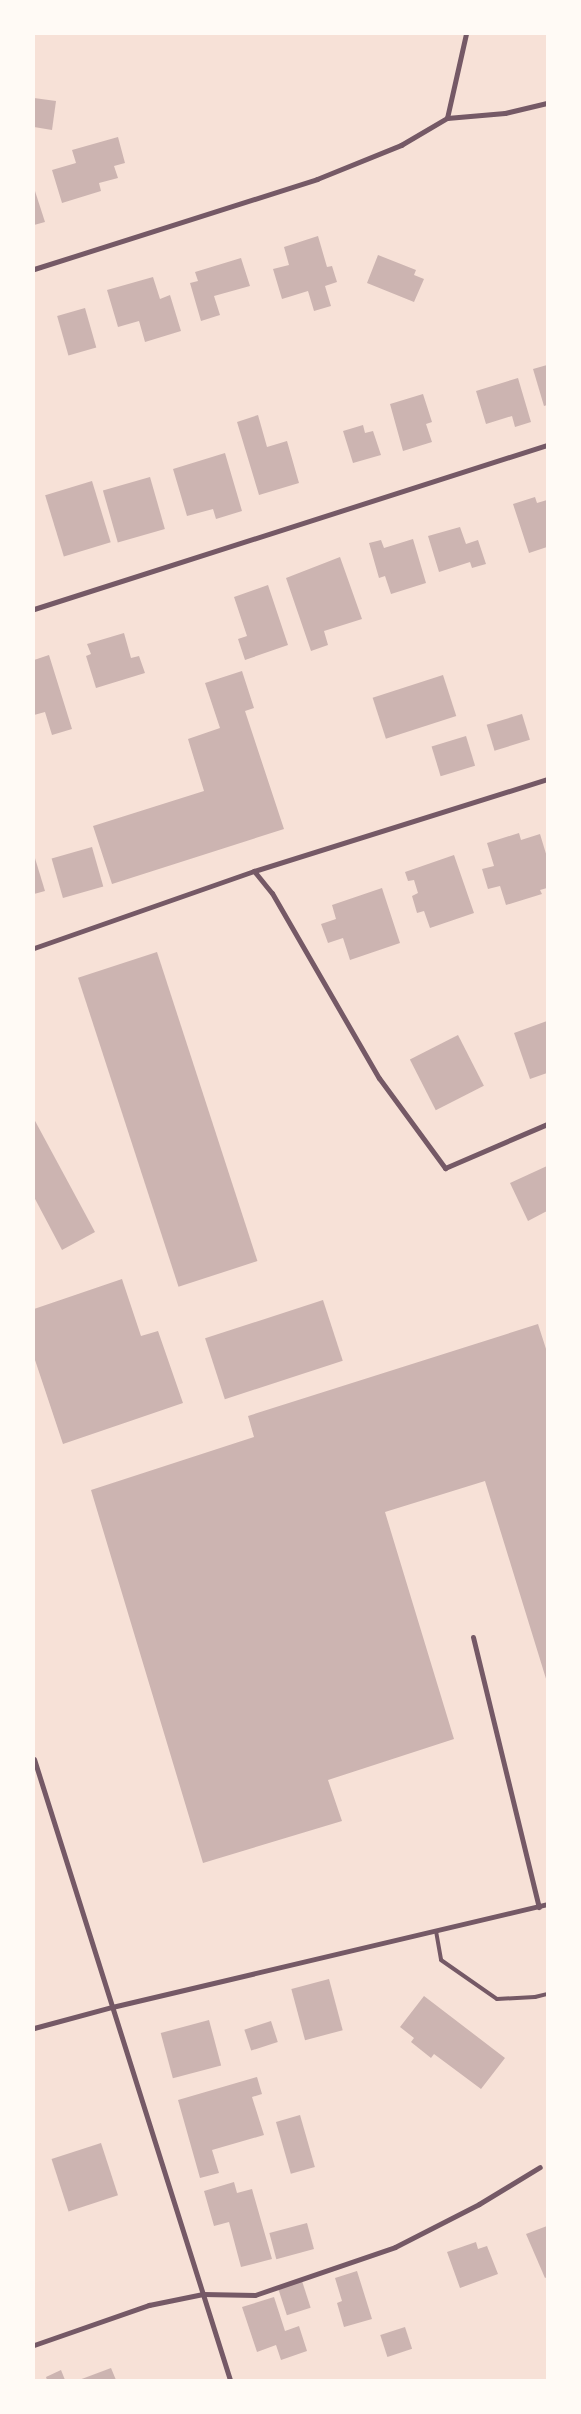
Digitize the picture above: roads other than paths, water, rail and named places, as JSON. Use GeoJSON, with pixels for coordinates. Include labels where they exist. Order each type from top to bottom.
{"type":"FeatureCollection","features":[{"type":"Feature","properties":{"kind":"street"},"geometry":{"type":"LineString","coordinates":[[447,118],[466,34]]}},
{"type":"Feature","properties":{"kind":"street"},"geometry":{"type":"LineString","coordinates":[[34,268],[317,179],[401,146],[447,118],[505,113],[547,103]]}},
{"type":"Feature","properties":{"kind":"street"},"geometry":{"type":"LineString","coordinates":[[34,609],[547,445]]}},
{"type":"Feature","properties":{"kind":"street"},"geometry":{"type":"LineString","coordinates":[[34,948],[254,871],[547,779]]}},
{"type":"Feature","properties":{"kind":"street"},"geometry":{"type":"LineString","coordinates":[[254,871],[272,892],[380,1078],[445,1168],[547,1124]]}},
{"type":"Feature","properties":{"kind":"street"},"geometry":{"type":"LineString","coordinates":[[473,1638],[538,1907]]}},
{"type":"Feature","properties":{"kind":"street"},"geometry":{"type":"LineString","coordinates":[[34,1759],[230,2380]]}},
{"type":"Feature","properties":{"kind":"street"},"geometry":{"type":"LineString","coordinates":[[34,2028],[112,2007],[547,1904]]}},
{"type":"Feature","properties":{"kind":"street"},"geometry":{"type":"LineString","coordinates":[[34,2345],[149,2305],[203,2294],[255,2295],[395,2247],[479,2204],[540,2167]]}},
{"type":"Feature","properties":{"kind":"lane"},"geometry":{"type":"LineString","coordinates":[[436,1931],[441,1960],[497,1999],[535,1997],[547,1994]]}}]}
